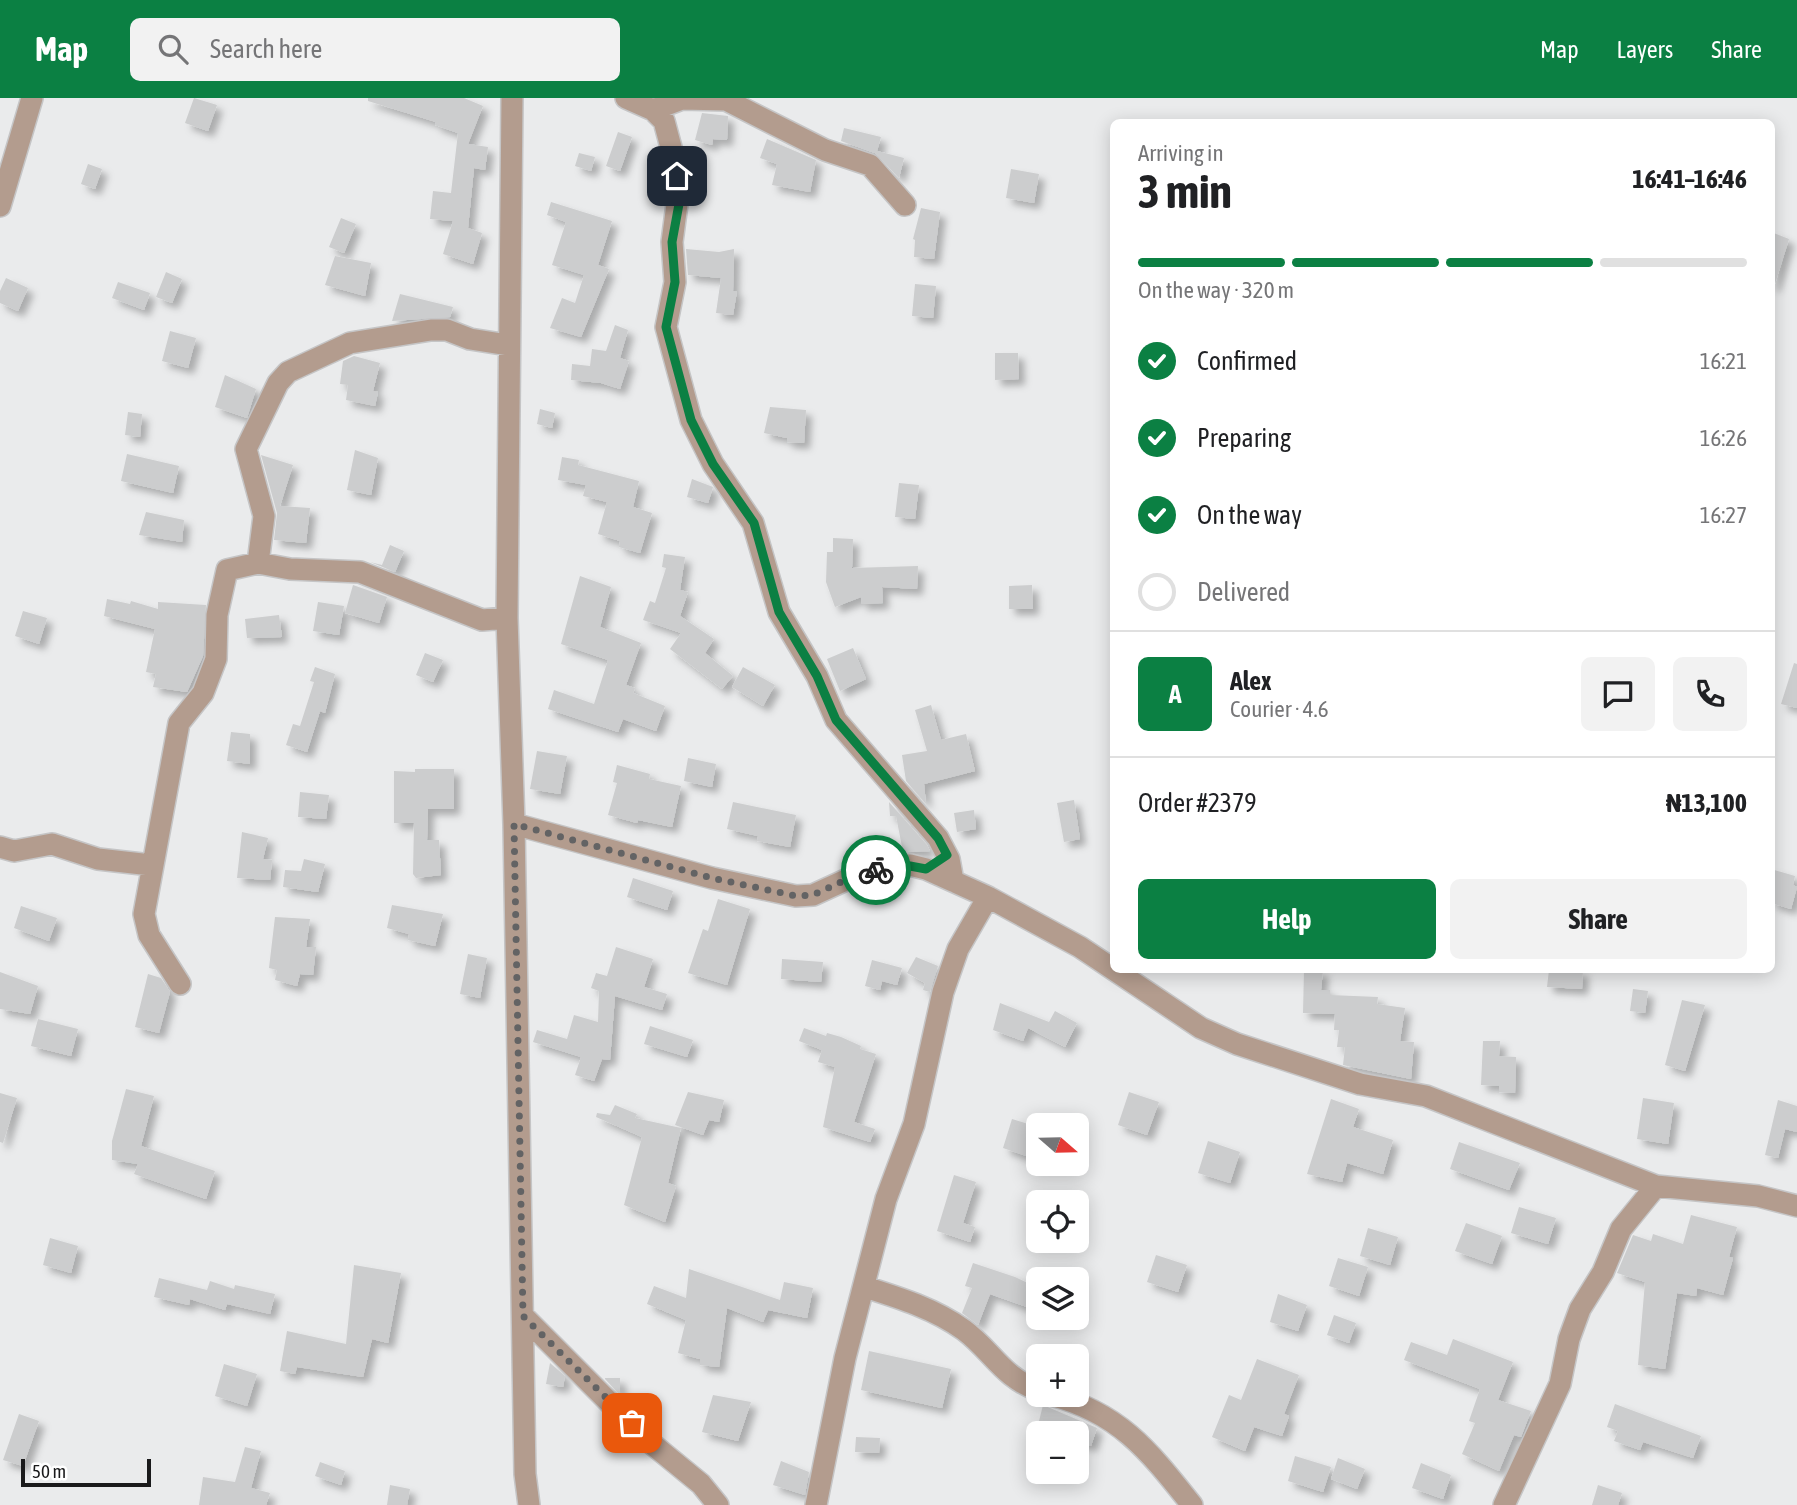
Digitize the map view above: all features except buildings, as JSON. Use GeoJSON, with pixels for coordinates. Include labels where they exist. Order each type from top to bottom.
{"type":"FeatureCollection","features":[{"type":"Feature","properties":{"kind":"street"},"geometry":{"type":"LineString","coordinates":[[0,206],[32,98]]}},
{"type":"Feature","properties":{"kind":"street"},"geometry":{"type":"LineString","coordinates":[[512,98],[507,618],[514,824],[528,1505]]}},
{"type":"Feature","properties":{"kind":"street"},"geometry":{"type":"LineString","coordinates":[[625,98],[653,110],[664,121],[679,189],[672,242],[675,282],[666,327],[691,420],[713,464],[754,523],[779,612],[817,676],[836,720],[938,838],[947,855],[953,881]]}},
{"type":"Feature","properties":{"kind":"street"},"geometry":{"type":"LineString","coordinates":[[653,110],[682,98],[726,100],[825,150],[870,166],[905,205]]}},
{"type":"Feature","properties":{"kind":"street"},"geometry":{"type":"LineString","coordinates":[[258,563],[264,516],[246,449],[278,383],[288,372],[350,343],[431,330],[447,330],[470,340],[508,345]]}},
{"type":"Feature","properties":{"kind":"street"},"geometry":{"type":"LineString","coordinates":[[180,984],[145,925],[151,865],[179,723],[203,693],[216,659],[217,615],[227,570],[258,563],[290,569],[360,572],[482,620],[507,618]]}},
{"type":"Feature","properties":{"kind":"street"},"geometry":{"type":"LineString","coordinates":[[514,824],[712,878],[796,896],[813,895],[861,873],[888,867],[910,866],[926,869],[988,897],[1080,947],[1110,967]]}},
{"type":"Feature","properties":{"kind":"street"},"geometry":{"type":"LineString","coordinates":[[0,847],[14,851],[52,844],[98,859],[151,865]]}},
{"type":"Feature","properties":{"kind":"street"},"geometry":{"type":"LineString","coordinates":[[926,869],[947,855]]}},
{"type":"Feature","properties":{"kind":"street"},"geometry":{"type":"LineString","coordinates":[[816,1505],[845,1358],[866,1287],[886,1199],[914,1124],[943,992],[958,949],[979,908],[988,897]]}},
{"type":"Feature","properties":{"kind":"street"},"geometry":{"type":"LineString","coordinates":[[1119,973],[1201,1028],[1303,1067],[1360,1084],[1426,1096],[1656,1186],[1758,1196],[1797,1206]]}},
{"type":"Feature","properties":{"kind":"street"},"geometry":{"type":"LineString","coordinates":[[1504,1505],[1560,1384],[1569,1339],[1580,1309],[1602,1272],[1620,1229],[1656,1186]]}},
{"type":"Feature","properties":{"kind":"street"},"geometry":{"type":"LineString","coordinates":[[866,1287],[923,1307],[962,1329],[982,1345],[1011,1378],[1026,1385]]}},
{"type":"Feature","properties":{"kind":"street"},"geometry":{"type":"LineString","coordinates":[[523,1316],[646,1439],[701,1484],[718,1505]]}},
{"type":"Feature","properties":{"kind":"street"},"geometry":{"type":"LineString","coordinates":[[523,1343],[546,1340]]}},
{"type":"Feature","properties":{"kind":"street"},"geometry":{"type":"LineString","coordinates":[[1089,1406],[1130,1433],[1156,1459],[1192,1505]]}},
{"type":"Feature","properties":{"kind":"way so far"},"geometry":{"type":"LineString","coordinates":[[632,1423],[523,1316],[514,824],[712,878],[796,896],[813,895],[861,873],[876,870]]}},
{"type":"Feature","properties":{"kind":"route"},"geometry":{"type":"LineString","coordinates":[[677,176],[679,204],[672,242],[675,282],[666,327],[691,420],[713,464],[754,523],[779,612],[817,676],[836,720],[857,748],[938,838],[947,855],[926,869],[910,866],[876,870]]}}]}
